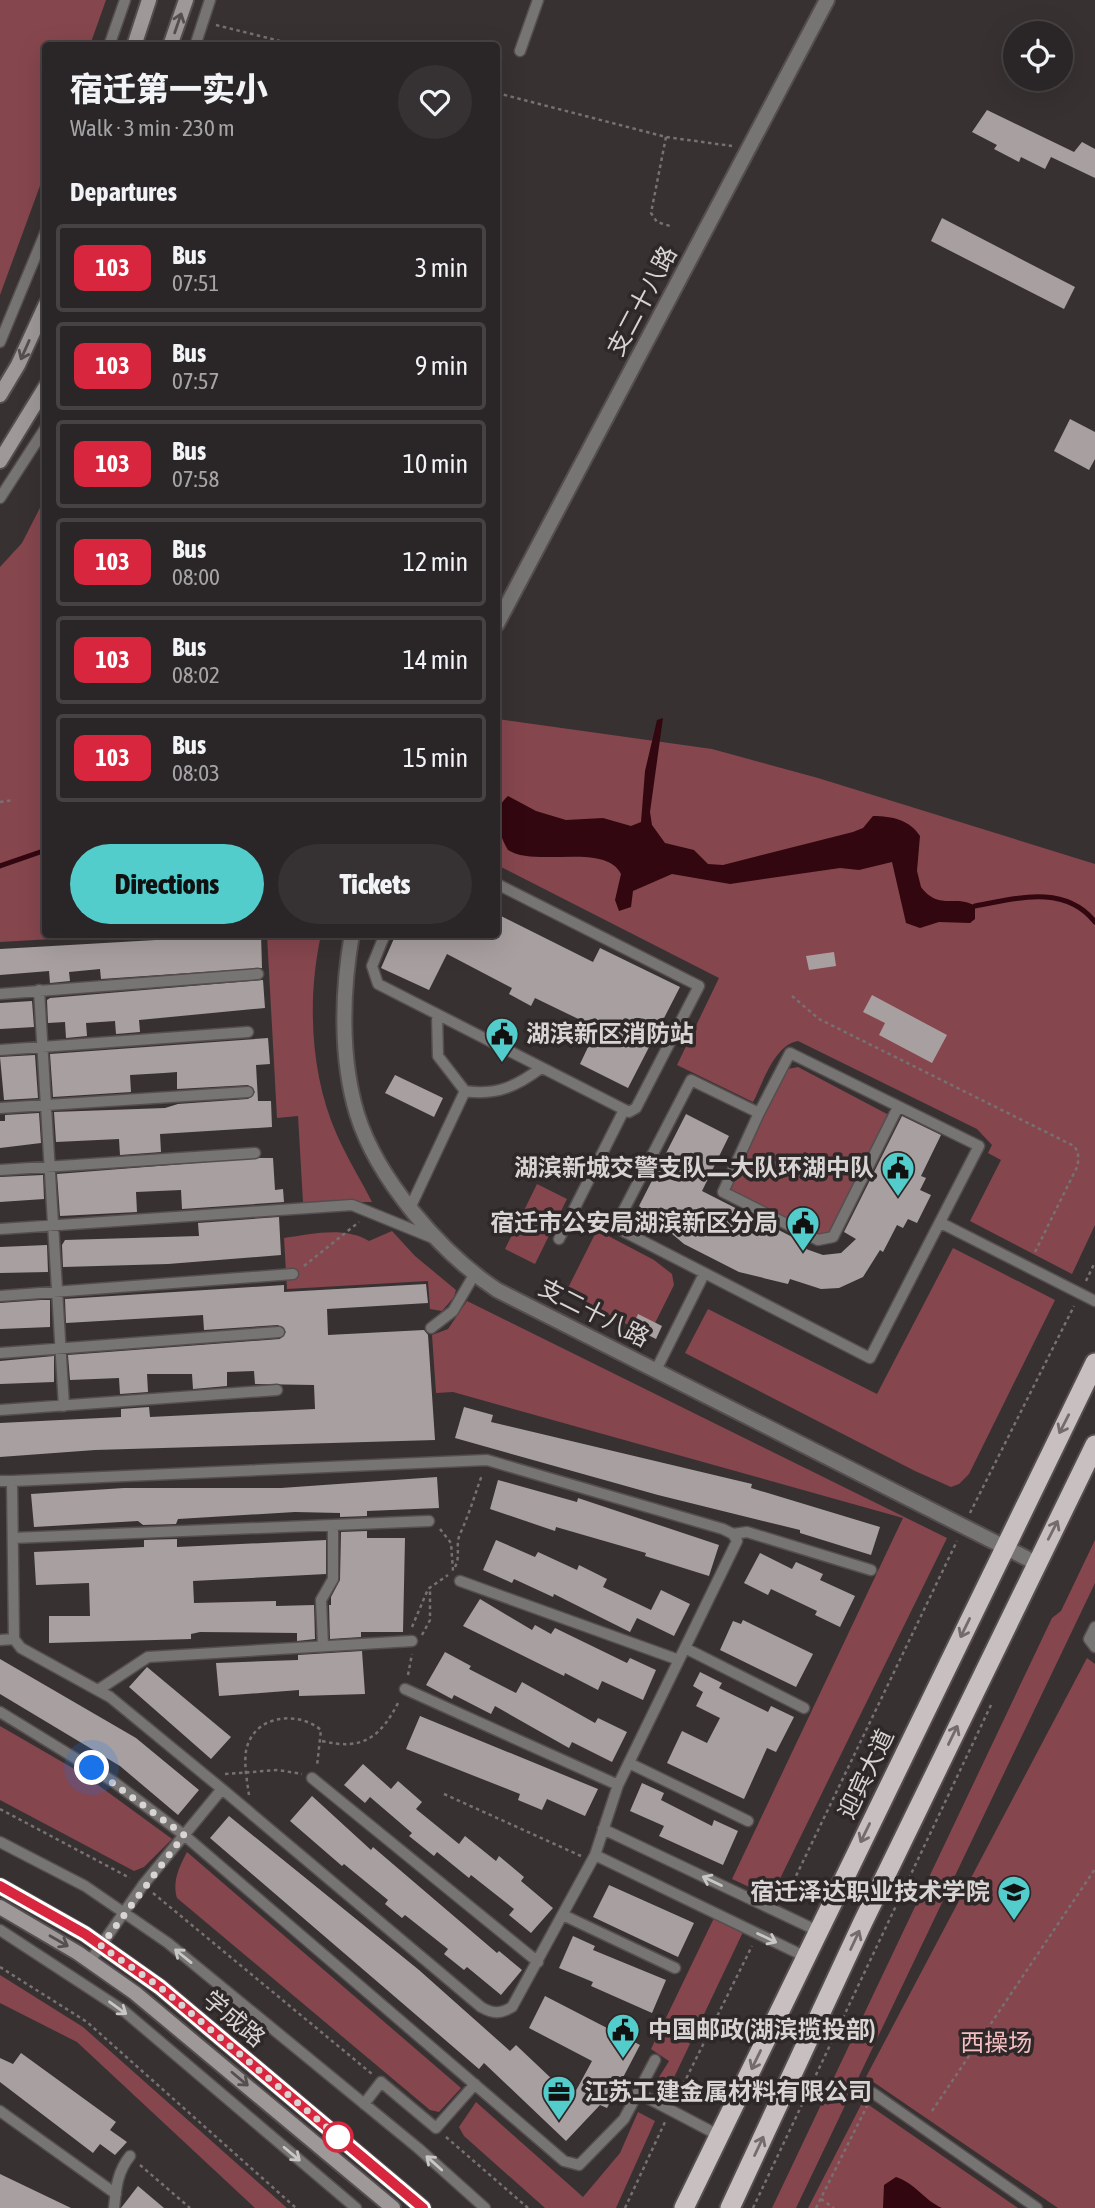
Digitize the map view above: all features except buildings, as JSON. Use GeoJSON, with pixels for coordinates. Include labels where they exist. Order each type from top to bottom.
{"type":"FeatureCollection","features":[{"type":"Feature","properties":{"kind":"highway","name":"迎宾大道"},"geometry":{"type":"LineString","coordinates":[[682,2208],[694,2189],[1003,1546],[1095,1363]]}},
{"type":"Feature","properties":{"kind":"highway"},"geometry":{"type":"LineString","coordinates":[[731,2206],[1036,1563],[1095,1446]]}},
{"type":"Feature","properties":{"kind":"main road"},"geometry":{"type":"LineString","coordinates":[[135,42],[149,0]]}},
{"type":"Feature","properties":{"kind":"main road"},"geometry":{"type":"LineString","coordinates":[[171,42],[186,0]]}},
{"type":"Feature","properties":{"kind":"main road"},"geometry":{"type":"LineString","coordinates":[[0,395],[18,365],[42,313]]}},
{"type":"Feature","properties":{"kind":"main road"},"geometry":{"type":"LineString","coordinates":[[0,461],[42,393]]}},
{"type":"Feature","properties":{"kind":"main road","name":"学成路"},"geometry":{"type":"LineString","coordinates":[[0,1886],[101,1946],[160,1987],[423,2208]]}},
{"type":"Feature","properties":{"kind":"main road","name":"学成路"},"geometry":{"type":"LineString","coordinates":[[0,1907],[90,1961],[187,2035],[393,2208]]}},
{"type":"Feature","properties":{"kind":"street","name":"支二十八路"},"geometry":{"type":"LineString","coordinates":[[500,618],[827,0]]}},
{"type":"Feature","properties":{"kind":"street","name":"支二十八路"},"geometry":{"type":"LineString","coordinates":[[352,938],[343,1006],[357,1114],[383,1167],[410,1208],[437,1240],[474,1275],[497,1290],[1036,1563]]}},
{"type":"Feature","properties":{"kind":"lane"},"geometry":{"type":"LineString","coordinates":[[110,42],[125,0]]}},
{"type":"Feature","properties":{"kind":"lane"},"geometry":{"type":"LineString","coordinates":[[196,42],[210,0]]}},
{"type":"Feature","properties":{"kind":"lane"},"geometry":{"type":"LineString","coordinates":[[520,51],[538,0]]}},
{"type":"Feature","properties":{"kind":"lane"},"geometry":{"type":"LineString","coordinates":[[0,342],[42,241]]}},
{"type":"Feature","properties":{"kind":"lane"},"geometry":{"type":"LineString","coordinates":[[0,498],[42,433]]}},
{"type":"Feature","properties":{"kind":"lane"},"geometry":{"type":"LineString","coordinates":[[383,938],[372,967],[378,984],[629,1112],[642,1099],[699,986],[500,886]]}},
{"type":"Feature","properties":{"kind":"lane"},"geometry":{"type":"LineString","coordinates":[[0,993],[258,974]]}},
{"type":"Feature","properties":{"kind":"lane"},"geometry":{"type":"LineString","coordinates":[[39,990],[64,1406]]}},
{"type":"Feature","properties":{"kind":"lane"},"geometry":{"type":"LineString","coordinates":[[437,1014],[438,1056],[465,1091],[482,1094],[502,1090],[541,1068]]}},
{"type":"Feature","properties":{"kind":"lane"},"geometry":{"type":"LineString","coordinates":[[0,1050],[248,1032]]}},
{"type":"Feature","properties":{"kind":"lane"},"geometry":{"type":"LineString","coordinates":[[759,1112],[691,1080],[615,1227],[870,1358],[979,1146],[790,1053],[724,1184],[723,1192],[818,1240],[826,1241],[833,1237],[898,1107]]}},
{"type":"Feature","properties":{"kind":"lane"},"geometry":{"type":"LineString","coordinates":[[410,1208],[465,1091]]}},
{"type":"Feature","properties":{"kind":"lane"},"geometry":{"type":"LineString","coordinates":[[0,1108],[248,1092]]}},
{"type":"Feature","properties":{"kind":"lane"},"geometry":{"type":"LineString","coordinates":[[559,1239],[624,1110]]}},
{"type":"Feature","properties":{"kind":"lane"},"geometry":{"type":"LineString","coordinates":[[0,1170],[255,1153]]}},
{"type":"Feature","properties":{"kind":"lane"},"geometry":{"type":"LineString","coordinates":[[0,1229],[352,1205],[437,1240]]}},
{"type":"Feature","properties":{"kind":"lane"},"geometry":{"type":"LineString","coordinates":[[941,1223],[1095,1301]]}},
{"type":"Feature","properties":{"kind":"lane"},"geometry":{"type":"LineString","coordinates":[[0,1296],[293,1274]]}},
{"type":"Feature","properties":{"kind":"lane"},"geometry":{"type":"LineString","coordinates":[[656,1370],[704,1274]]}},
{"type":"Feature","properties":{"kind":"lane"},"geometry":{"type":"LineString","coordinates":[[430,1328],[453,1311],[474,1275]]}},
{"type":"Feature","properties":{"kind":"lane"},"geometry":{"type":"LineString","coordinates":[[0,1353],[279,1332]]}},
{"type":"Feature","properties":{"kind":"lane"},"geometry":{"type":"LineString","coordinates":[[0,1410],[277,1391]]}},
{"type":"Feature","properties":{"kind":"lane"},"geometry":{"type":"LineString","coordinates":[[0,1481],[487,1460],[733,1534],[747,1532],[871,1570]]}},
{"type":"Feature","properties":{"kind":"lane"},"geometry":{"type":"LineString","coordinates":[[12,1480],[14,1639],[21,1648],[98,1690],[139,1719],[491,2013],[503,2012],[512,2007],[594,1858],[618,1785],[737,1542],[733,1534]]}},
{"type":"Feature","properties":{"kind":"lane"},"geometry":{"type":"LineString","coordinates":[[13,1538],[429,1521]]}},
{"type":"Feature","properties":{"kind":"lane"},"geometry":{"type":"LineString","coordinates":[[323,1646],[321,1600],[333,1579],[333,1525]]}},
{"type":"Feature","properties":{"kind":"lane"},"geometry":{"type":"LineString","coordinates":[[460,1581],[679,1660]]}},
{"type":"Feature","properties":{"kind":"lane"},"geometry":{"type":"LineString","coordinates":[[1092,1643],[1095,1627]]}},
{"type":"Feature","properties":{"kind":"lane"},"geometry":{"type":"LineString","coordinates":[[0,1640],[14,1639]]}},
{"type":"Feature","properties":{"kind":"lane"},"geometry":{"type":"LineString","coordinates":[[98,1690],[148,1657],[412,1643]]}},
{"type":"Feature","properties":{"kind":"lane"},"geometry":{"type":"LineString","coordinates":[[685,1648],[804,1708]]}},
{"type":"Feature","properties":{"kind":"lane"},"geometry":{"type":"LineString","coordinates":[[405,1689],[618,1785]]}},
{"type":"Feature","properties":{"kind":"lane"},"geometry":{"type":"LineString","coordinates":[[0,1712],[114,1782],[184,1835],[564,2161],[579,2165],[624,2119],[655,2060]]}},
{"type":"Feature","properties":{"kind":"lane"},"geometry":{"type":"LineString","coordinates":[[629,1763],[748,1821]]}},
{"type":"Feature","properties":{"kind":"lane"},"geometry":{"type":"LineString","coordinates":[[312,1778],[538,1962]]}},
{"type":"Feature","properties":{"kind":"lane"},"geometry":{"type":"LineString","coordinates":[[90,1961],[143,1885],[222,1789]]}},
{"type":"Feature","properties":{"kind":"lane"},"geometry":{"type":"LineString","coordinates":[[603,1829],[818,1931]]}},
{"type":"Feature","properties":{"kind":"lane"},"geometry":{"type":"LineString","coordinates":[[0,1842],[85,1886],[168,1943],[364,2104],[485,2208]]}},
{"type":"Feature","properties":{"kind":"lane"},"geometry":{"type":"LineString","coordinates":[[594,1858],[806,1957]]}},
{"type":"Feature","properties":{"kind":"lane"},"geometry":{"type":"LineString","coordinates":[[563,1915],[675,1968]]}},
{"type":"Feature","properties":{"kind":"lane"},"geometry":{"type":"LineString","coordinates":[[0,1930],[124,2011],[355,2208]]}},
{"type":"Feature","properties":{"kind":"lane"},"geometry":{"type":"LineString","coordinates":[[364,2104],[381,2082],[436,2128],[475,2084]]}},
{"type":"Feature","properties":{"kind":"lane"},"geometry":{"type":"LineString","coordinates":[[638,2093],[719,2136]]}},
{"type":"Feature","properties":{"kind":"lane"},"geometry":{"type":"LineString","coordinates":[[873,2093],[1037,2208]]}},
{"type":"Feature","properties":{"kind":"lane"},"geometry":{"type":"LineString","coordinates":[[0,2111],[116,2194]]}},
{"type":"Feature","properties":{"kind":"lane"},"geometry":{"type":"LineString","coordinates":[[114,2208],[122,2166],[130,2156]]}},
{"type":"Feature","properties":{"kind":"path"},"geometry":{"type":"LineString","coordinates":[[203,21],[235,32],[269,36],[288,42]]}},
{"type":"Feature","properties":{"kind":"path"},"geometry":{"type":"LineString","coordinates":[[500,94],[666,137],[749,149]]}},
{"type":"Feature","properties":{"kind":"path"},"geometry":{"type":"LineString","coordinates":[[666,137],[652,213],[657,222],[670,226]]}},
{"type":"Feature","properties":{"kind":"path"},"geometry":{"type":"LineString","coordinates":[[0,802],[15,800]]}},
{"type":"Feature","properties":{"kind":"path"},"geometry":{"type":"LineString","coordinates":[[792,996],[819,1019],[1074,1146],[1078,1152],[1077,1165],[1028,1267]]}},
{"type":"Feature","properties":{"kind":"path"},"geometry":{"type":"LineString","coordinates":[[293,1274],[374,1212]]}},
{"type":"Feature","properties":{"kind":"path"},"geometry":{"type":"LineString","coordinates":[[778,1912],[1095,1262]]}},
{"type":"Feature","properties":{"kind":"path"},"geometry":{"type":"LineString","coordinates":[[322,1741],[339,1745],[367,1741],[388,1723],[405,1689],[414,1617],[430,1587],[453,1571],[460,1559],[460,1533],[467,1526],[487,1460]]}},
{"type":"Feature","properties":{"kind":"path"},"geometry":{"type":"LineString","coordinates":[[429,1521],[451,1543],[453,1571],[460,1581]]}},
{"type":"Feature","properties":{"kind":"path"},"geometry":{"type":"LineString","coordinates":[[412,1643],[425,1632],[430,1620],[430,1587]]}},
{"type":"Feature","properties":{"kind":"path"},"geometry":{"type":"LineString","coordinates":[[753,2208],[991,1704]]}},
{"type":"Feature","properties":{"kind":"path"},"geometry":{"type":"LineString","coordinates":[[241,1771],[246,1770],[297,1772],[312,1778],[322,1741],[321,1730],[311,1722],[282,1717],[266,1722],[254,1734],[247,1748],[246,1770],[252,1814]]}},
{"type":"Feature","properties":{"kind":"path"},"geometry":{"type":"LineString","coordinates":[[444,1794],[594,1858]]}},
{"type":"Feature","properties":{"kind":"path"},"geometry":{"type":"LineString","coordinates":[[0,1809],[143,1885],[381,2082]]}},
{"type":"Feature","properties":{"kind":"path"},"geometry":{"type":"LineString","coordinates":[[932,2111],[1095,1869]]}},
{"type":"Feature","properties":{"kind":"path"},"geometry":{"type":"LineString","coordinates":[[625,2208],[670,2110],[758,1934]]}},
{"type":"Feature","properties":{"kind":"path"},"geometry":{"type":"LineString","coordinates":[[0,1967],[87,2022],[296,2208]]}},
{"type":"Feature","properties":{"kind":"path"},"geometry":{"type":"LineString","coordinates":[[816,2208],[873,2093]]}},
{"type":"Feature","properties":{"kind":"path"},"geometry":{"type":"LineString","coordinates":[[436,2128],[528,2208]]}},
{"type":"Feature","properties":{"kind":"path"},"geometry":{"type":"LineString","coordinates":[[130,2156],[190,2208]]}},
{"type":"Feature","properties":{"kind":"path"},"geometry":{"type":"LineString","coordinates":[[821,2199],[834,2208]]}},
{"type":"Feature","properties":{"kind":"green space"},"geometry":{"type":"Polygon","coordinates":[[[0,0],[106,0],[91,42],[42,42],[42,180],[0,295],[0,0]]]}},
{"type":"Feature","properties":{"kind":"green space"},"geometry":{"type":"Polygon","coordinates":[[[42,504],[42,938],[70,938],[0,942],[0,567],[22,543],[42,504]]]}},
{"type":"Feature","properties":{"kind":"green space"},"geometry":{"type":"Polygon","coordinates":[[[500,719],[712,749],[818,778],[1095,864],[1095,1225],[1072,1274],[970,1221],[1001,1160],[988,1153],[992,1145],[977,1129],[798,1041],[790,1044],[776,1057],[753,1102],[677,1065],[719,978],[500,867],[500,719]]]}},
{"type":"Feature","properties":{"kind":"green space"},"geometry":{"type":"Polygon","coordinates":[[[267,938],[320,938],[313,1010],[316,1062],[328,1112],[337,1135],[372,1202],[303,1202],[298,1116],[277,1118],[267,938]]]}},
{"type":"Feature","properties":{"kind":"green space"},"geometry":{"type":"Polygon","coordinates":[[[798,1067],[887,1114],[886,1123],[834,1229],[827,1236],[821,1236],[728,1188],[778,1081],[788,1069],[798,1067]]]}},
{"type":"Feature","properties":{"kind":"green space"},"geometry":{"type":"Polygon","coordinates":[[[537,1184],[567,1199],[535,1264],[505,1249],[537,1184]]]}},
{"type":"Feature","properties":{"kind":"green space"},"geometry":{"type":"Polygon","coordinates":[[[597,1230],[654,1260],[672,1274],[674,1285],[655,1323],[638,1315],[632,1327],[566,1292],[597,1230]]]}},
{"type":"Feature","properties":{"kind":"green space"},"geometry":{"type":"Polygon","coordinates":[[[392,1231],[415,1256],[456,1290],[454,1297],[442,1311],[430,1309],[428,1281],[287,1289],[284,1238],[339,1232],[369,1241],[392,1231]]]}},
{"type":"Feature","properties":{"kind":"green space"},"geometry":{"type":"Polygon","coordinates":[[[953,1248],[1055,1300],[969,1474],[959,1484],[951,1487],[915,1471],[685,1353],[708,1309],[877,1394],[953,1248]]]}},
{"type":"Feature","properties":{"kind":"green space"},"geometry":{"type":"Polygon","coordinates":[[[467,1301],[947,1538],[771,1897],[732,1879],[903,1518],[453,1392],[436,1393],[432,1335],[448,1329],[467,1301]]]}},
{"type":"Feature","properties":{"kind":"green space"},"geometry":{"type":"Polygon","coordinates":[[[1095,1540],[1095,1583],[796,2208],[772,2208],[1052,1618],[1061,1611],[1095,1540]]]}},
{"type":"Feature","properties":{"kind":"green space","name":"西操场"},"geometry":{"type":"Polygon","coordinates":[[[1087,1658],[1095,1664],[1095,2208],[1058,2208],[866,2077],[1087,1658]]]}},
{"type":"Feature","properties":{"kind":"green space"},"geometry":{"type":"Polygon","coordinates":[[[0,1726],[83,1774],[172,1839],[144,1867],[134,1871],[0,1800],[0,1726]]]}},
{"type":"Feature","properties":{"kind":"green space"},"geometry":{"type":"Polygon","coordinates":[[[187,1852],[461,2088],[439,2112],[430,2110],[177,1898],[176,1880],[187,1852]]]}},
{"type":"Feature","properties":{"kind":"green space"},"geometry":{"type":"Polygon","coordinates":[[[714,1918],[743,1932],[669,2088],[656,2082],[669,2061],[651,2049],[714,1918]]]}},
{"type":"Feature","properties":{"kind":"green space"},"geometry":{"type":"Polygon","coordinates":[[[0,1975],[83,2027],[287,2208],[255,2208],[77,2042],[0,2003],[0,1975]]]}},
{"type":"Feature","properties":{"kind":"green space"},"geometry":{"type":"Polygon","coordinates":[[[863,2101],[1018,2208],[808,2208],[863,2101]]]}},
{"type":"Feature","properties":{"kind":"green space"},"geometry":{"type":"Polygon","coordinates":[[[476,2102],[583,2197],[620,2153],[638,2112],[655,2121],[616,2208],[545,2208],[464,2136],[459,2127],[476,2102]]]}},
{"type":"Feature","properties":{"kind":"shaded area"},"geometry":{"type":"Polygon","coordinates":[[[663,718],[650,812],[652,825],[665,843],[694,850],[708,864],[723,865],[853,832],[863,828],[873,816],[894,818],[911,826],[920,836],[917,871],[921,887],[934,898],[961,901],[975,906],[975,919],[970,923],[939,922],[920,928],[906,923],[892,862],[859,870],[840,868],[730,884],[672,874],[633,891],[631,907],[619,911],[615,900],[621,874],[613,865],[601,859],[535,857],[508,850],[500,831],[500,806],[508,796],[536,811],[566,820],[603,818],[631,826],[641,822],[645,771],[657,720],[663,718]]]}},
{"type":"Feature","properties":{"kind":"shaded area"},"geometry":{"type":"Polygon","coordinates":[[[896,2177],[909,2183],[942,2208],[883,2208],[884,2185],[896,2177]]]}},
{"type":"Feature","properties":{"kind":"waterway"},"geometry":{"type":"LineString","coordinates":[[0,866],[42,851]]}},
{"type":"Feature","properties":{"kind":"waterway"},"geometry":{"type":"LineString","coordinates":[[975,906],[1024,898],[1055,898],[1070,902],[1095,922]]}},
{"type":"Feature","properties":{"kind":"bus line","name":"103"},"geometry":{"type":"LineString","coordinates":[[0,1886],[85,1934],[160,1987],[423,2208]]}},
{"type":"Feature","properties":{"kind":"place","name":"湖滨新区消防站"},"geometry":{"type":"Point","coordinates":[502,1064]}},
{"type":"Feature","properties":{"kind":"place","name":"湖滨新城交警支队二大队环湖中队"},"geometry":{"type":"Point","coordinates":[898,1198]}},
{"type":"Feature","properties":{"kind":"place","name":"宿迁市公安局湖滨新区分局"},"geometry":{"type":"Point","coordinates":[803,1253]}},
{"type":"Feature","properties":{"kind":"place","name":"宿迁泽达职业技术学院"},"geometry":{"type":"Point","coordinates":[1014,1922]}},
{"type":"Feature","properties":{"kind":"place","name":"中国邮政(湖滨揽投部)"},"geometry":{"type":"Point","coordinates":[623,2060]}},
{"type":"Feature","properties":{"kind":"place","name":"江苏工建金属材料有限公司"},"geometry":{"type":"Point","coordinates":[559,2122]}},
{"type":"Feature","properties":{"kind":"route"},"geometry":{"type":"LineString","coordinates":[[92,1768],[184,1835],[143,1885],[101,1946],[160,1987],[342,2140],[338,2137]]}}]}
